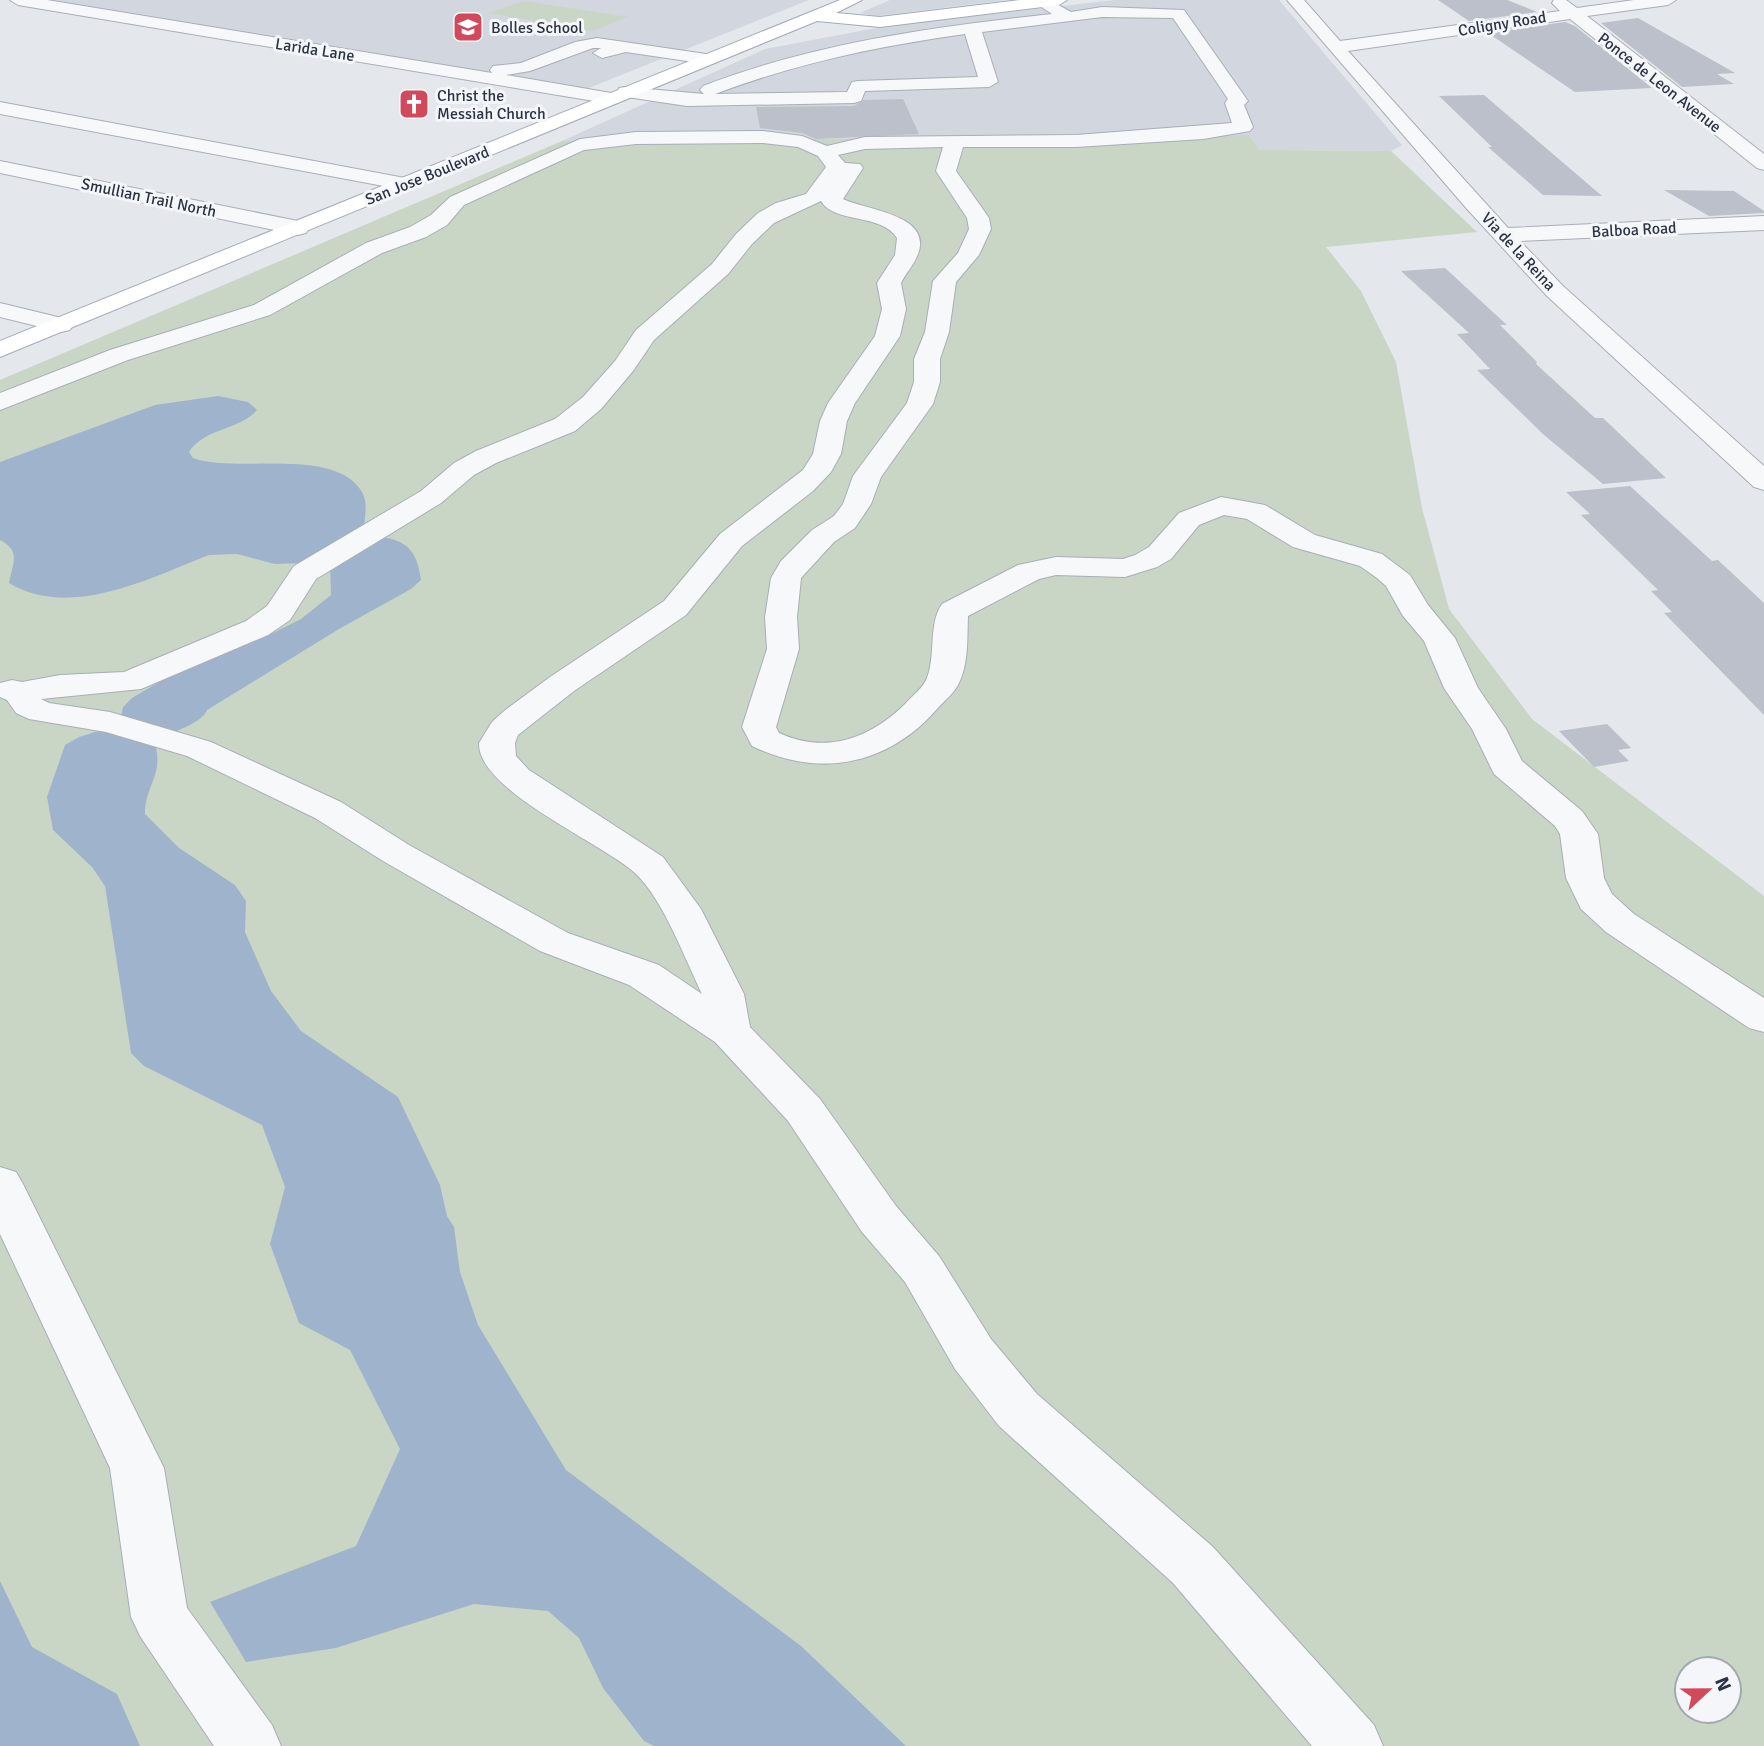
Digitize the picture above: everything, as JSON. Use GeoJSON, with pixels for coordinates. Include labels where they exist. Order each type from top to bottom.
{"type":"FeatureCollection","features":[{"type":"Feature","properties":{"kind":"main road","name":"San Jose Boulevard"},"geometry":{"type":"LineString","coordinates":[[0,350],[854,0]]}},
{"type":"Feature","properties":{"kind":"main road"},"geometry":{"type":"LineString","coordinates":[[815,16],[880,22],[1056,6]]}},
{"type":"Feature","properties":{"kind":"main road"},"geometry":{"type":"LineString","coordinates":[[736,48],[865,27],[880,22]]}},
{"type":"Feature","properties":{"kind":"street","name":"Larida Lane"},"geometry":{"type":"LineString","coordinates":[[18,0],[619,95],[687,100],[804,98],[853,68]]}},
{"type":"Feature","properties":{"kind":"street"},"geometry":{"type":"LineString","coordinates":[[101,0],[98,2],[112,10],[479,68],[510,70],[536,65],[590,43],[707,59]]}},
{"type":"Feature","properties":{"kind":"street","name":"Via de la Reina"},"geometry":{"type":"LineString","coordinates":[[1296,0],[1503,235],[1555,290],[1764,481]]}},
{"type":"Feature","properties":{"kind":"street","name":"Ponce de Leon Avenue"},"geometry":{"type":"LineString","coordinates":[[1555,0],[1764,164]]}},
{"type":"Feature","properties":{"kind":"street","name":"Coligny Road"},"geometry":{"type":"LineString","coordinates":[[1337,47],[1668,0]]}},
{"type":"Feature","properties":{"kind":"street"},"geometry":{"type":"LineString","coordinates":[[103,721],[99,708],[109,695],[129,682],[257,628],[278,613],[305,573],[371,536],[431,497],[464,469],[486,457],[565,425],[592,402],[624,366],[645,335],[720,269],[744,239],[766,218],[829,180],[865,143],[1076,141],[1203,133],[1242,127],[1234,103],[1238,101],[1178,13],[1102,12],[1056,6],[928,40],[853,68],[739,77],[687,100]]}},
{"type":"Feature","properties":{"kind":"street"},"geometry":{"type":"LineString","coordinates":[[746,99],[789,79],[824,67],[989,82],[972,29]]}},
{"type":"Feature","properties":{"kind":"street"},"geometry":{"type":"LineString","coordinates":[[598,54],[629,62],[576,80],[544,75],[598,54],[626,47]]}},
{"type":"Feature","properties":{"kind":"street"},"geometry":{"type":"LineString","coordinates":[[0,108],[405,184]]}},
{"type":"Feature","properties":{"kind":"street"},"geometry":{"type":"LineString","coordinates":[[551,124],[591,132],[597,142]]}},
{"type":"Feature","properties":{"kind":"street"},"geometry":{"type":"LineString","coordinates":[[0,402],[119,355],[262,310],[374,248],[418,232],[439,220],[457,201],[466,196],[580,145],[636,138],[763,136],[802,142],[829,180],[838,206],[892,222],[903,229],[909,239],[909,249],[889,283],[894,309],[892,323],[884,341],[834,417],[828,450],[821,466],[805,482],[730,540],[691,593],[668,614],[547,694],[504,730],[495,747],[498,760],[516,778],[649,865],[681,909],[723,994],[730,1032]]}},
{"type":"Feature","properties":{"kind":"street"},"geometry":{"type":"LineString","coordinates":[[954,142],[946,171],[978,218],[980,229],[968,255],[945,281],[937,332],[927,359],[927,382],[920,404],[867,477],[857,504],[845,522],[823,536],[792,567],[786,578],[781,617],[783,649],[759,727],[764,739],[782,748],[828,754],[856,751],[882,741],[911,718],[941,684],[946,668],[953,611],[1029,572],[1056,566],[1125,568],[1146,561],[1160,553],[1189,519],[1204,511],[1221,506],[1255,511],[1304,541],[1353,553],[1388,570],[1399,582],[1414,609],[1439,638],[1461,688],[1489,729],[1507,766],[1551,802],[1574,826],[1579,834],[1585,878],[1595,900],[1629,930],[1764,1018]]}},
{"type":"Feature","properties":{"kind":"street","name":"Smullian Trail North"},"geometry":{"type":"LineString","coordinates":[[0,167],[298,228]]}},
{"type":"Feature","properties":{"kind":"street","name":"Balboa Road"},"geometry":{"type":"LineString","coordinates":[[1503,235],[1764,223]]}},
{"type":"Feature","properties":{"kind":"street"},"geometry":{"type":"LineString","coordinates":[[0,310],[61,325]]}},
{"type":"Feature","properties":{"kind":"street"},"geometry":{"type":"LineString","coordinates":[[10,689],[129,682]]}},
{"type":"Feature","properties":{"kind":"street"},"geometry":{"type":"LineString","coordinates":[[10,689],[28,706],[41,712],[103,721],[199,749],[328,810],[396,853],[554,942],[644,975],[730,1032],[804,1110],[879,1219],[922,1269],[973,1354],[1018,1410],[1193,1565],[1352,1746]]}},
{"type":"Feature","properties":{"kind":"street"},"geometry":{"type":"LineString","coordinates":[[0,1184],[137,1468],[160,1617],[250,1746]]}},
{"type":"Feature","properties":{"kind":"shaded area","name":"Bolles School"},"geometry":{"type":"Polygon","coordinates":[[[33,0],[809,0],[581,91],[33,0]]]}},
{"type":"Feature","properties":{"kind":"shaded area"},"geometry":{"type":"Polygon","coordinates":[[[890,0],[1006,0],[877,16],[860,13],[890,0]]]}},
{"type":"Feature","properties":{"kind":"shaded area"},"geometry":{"type":"Polygon","coordinates":[[[1115,0],[1279,0],[1402,145],[1391,151],[1260,150],[1249,135],[562,141],[765,49],[887,26],[1115,0]]]}},
{"type":"Feature","properties":{"kind":"green space"},"geometry":{"type":"Polygon","coordinates":[[[524,1],[628,17],[593,31],[488,13],[524,1]]]}},
{"type":"Feature","properties":{"kind":"green space"},"geometry":{"type":"Polygon","coordinates":[[[1249,135],[1260,150],[1391,151],[1477,232],[1326,247],[1361,291],[1396,362],[1422,508],[1449,609],[1532,719],[1764,896],[1764,1746],[0,1746],[0,380],[562,141],[1249,135]]]}},
{"type":"Feature","properties":{"kind":"water"},"geometry":{"type":"Polygon","coordinates":[[[218,396],[248,402],[257,410],[250,417],[213,433],[196,444],[189,452],[193,458],[234,464],[308,465],[349,478],[364,497],[366,513],[363,534],[395,540],[410,549],[419,567],[421,580],[411,589],[339,629],[207,710],[198,720],[155,743],[156,772],[145,814],[179,848],[235,885],[246,901],[245,932],[271,991],[301,1031],[398,1097],[440,1185],[447,1216],[454,1227],[460,1272],[478,1325],[566,1470],[801,1646],[906,1746],[654,1746],[644,1741],[603,1688],[579,1638],[548,1611],[474,1604],[336,1648],[246,1662],[210,1602],[356,1546],[400,1449],[350,1350],[299,1323],[270,1244],[285,1187],[262,1125],[144,1066],[131,1053],[105,886],[92,867],[53,830],[47,797],[65,745],[79,737],[108,728],[121,717],[123,707],[132,698],[159,682],[301,619],[331,595],[330,562],[275,564],[237,554],[209,555],[110,592],[58,597],[33,593],[9,583],[14,558],[11,548],[0,540],[0,462],[155,405],[218,396]]]}},
{"type":"Feature","properties":{"kind":"water"},"geometry":{"type":"Polygon","coordinates":[[[0,1581],[32,1647],[117,1694],[140,1746],[0,1746],[0,1581]]]}},
{"type":"Feature","properties":{"kind":"building"},"geometry":{"type":"Polygon","coordinates":[[[1438,0],[1507,0],[1537,12],[1469,21],[1438,0]]]}},
{"type":"Feature","properties":{"kind":"building"},"geometry":{"type":"Polygon","coordinates":[[[1638,18],[1735,73],[1717,74],[1734,84],[1682,87],[1601,23],[1638,18]]]}},
{"type":"Feature","properties":{"kind":"building"},"geometry":{"type":"Polygon","coordinates":[[[1565,22],[1575,26],[1652,88],[1575,92],[1488,33],[1565,22]]]}},
{"type":"Feature","properties":{"kind":"building"},"geometry":{"type":"Polygon","coordinates":[[[1484,95],[1602,196],[1543,195],[1488,147],[1492,147],[1439,96],[1484,95]]]}},
{"type":"Feature","properties":{"kind":"building"},"geometry":{"type":"Polygon","coordinates":[[[903,99],[919,134],[816,139],[802,133],[760,128],[756,107],[854,106],[864,100],[903,99]]]}},
{"type":"Feature","properties":{"kind":"building"},"geometry":{"type":"Polygon","coordinates":[[[1664,190],[1734,191],[1764,213],[1709,216],[1664,190]]]}},
{"type":"Feature","properties":{"kind":"building"},"geometry":{"type":"Polygon","coordinates":[[[1445,268],[1507,325],[1500,325],[1536,364],[1595,418],[1603,418],[1666,478],[1603,484],[1544,435],[1477,370],[1490,369],[1457,334],[1469,333],[1401,271],[1445,268]]]}},
{"type":"Feature","properties":{"kind":"building"},"geometry":{"type":"Polygon","coordinates":[[[1630,486],[1712,561],[1718,560],[1764,603],[1764,715],[1664,613],[1672,612],[1651,591],[1658,590],[1581,515],[1590,514],[1566,492],[1630,486]]]}},
{"type":"Feature","properties":{"kind":"building"},"geometry":{"type":"Polygon","coordinates":[[[1607,724],[1631,748],[1618,750],[1629,761],[1594,767],[1559,731],[1607,724]]]}},
{"type":"Feature","properties":{"kind":"place","name":"Bolles School"},"geometry":{"type":"Point","coordinates":[468,27]}},
{"type":"Feature","properties":{"kind":"place","name":"Christ the Messiah Church"},"geometry":{"type":"Point","coordinates":[414,104]}}]}
